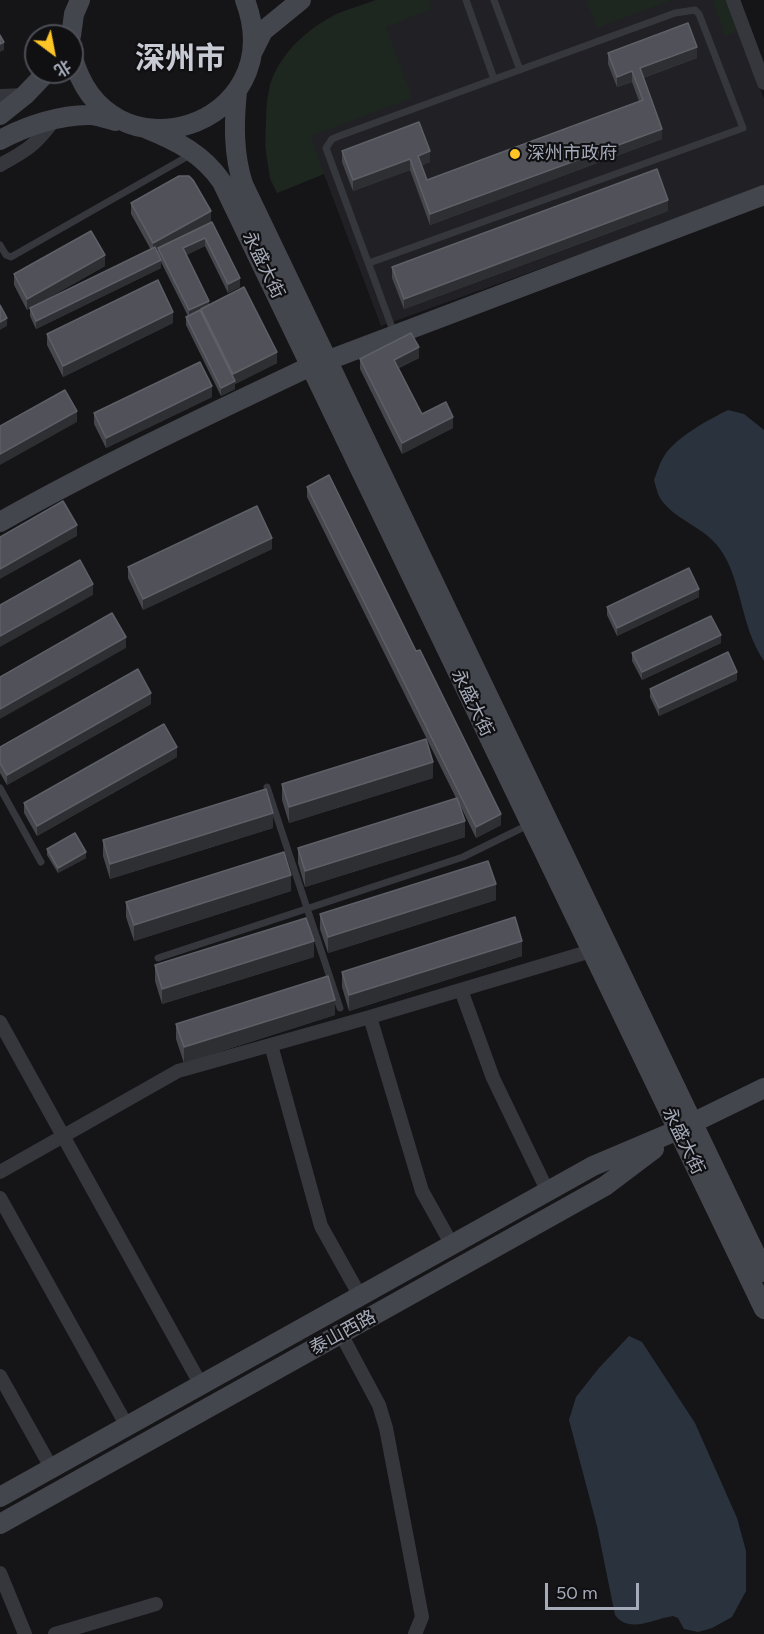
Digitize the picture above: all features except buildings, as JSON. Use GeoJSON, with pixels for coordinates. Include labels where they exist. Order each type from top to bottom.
{"type":"FeatureCollection","features":[{"type":"Feature","properties":{"kind":"main road"},"geometry":{"type":"LineString","coordinates":[[72,24],[79,0]]}},
{"type":"Feature","properties":{"kind":"main road"},"geometry":{"type":"LineString","coordinates":[[245,0],[253,26],[252,54]]}},
{"type":"Feature","properties":{"kind":"main road"},"geometry":{"type":"LineString","coordinates":[[0,140],[20,131],[74,116],[94,115],[139,127],[170,130],[196,123],[219,110],[237,91],[263,31],[301,0]]}},
{"type":"Feature","properties":{"kind":"main road"},"geometry":{"type":"LineString","coordinates":[[0,115],[36,84]]}},
{"type":"Feature","properties":{"kind":"main road"},"geometry":{"type":"LineString","coordinates":[[84,84],[88,92],[107,111],[139,127]]}},
{"type":"Feature","properties":{"kind":"main road","name":"永盛大街"},"geometry":{"type":"LineString","coordinates":[[237,91],[235,147],[237,168],[319,364],[591,951],[764,1272]]}},
{"type":"Feature","properties":{"kind":"main road","name":"永盛大街"},"geometry":{"type":"LineString","coordinates":[[139,127],[167,137],[194,152],[214,169],[319,364],[685,1127],[764,1310]]}},
{"type":"Feature","properties":{"kind":"main road"},"geometry":{"type":"LineString","coordinates":[[0,522],[73,481],[159,438],[319,364],[764,195]]}},
{"type":"Feature","properties":{"kind":"main road","name":"泰山西路"},"geometry":{"type":"LineString","coordinates":[[0,1497],[593,1166],[685,1127],[764,1088]]}},
{"type":"Feature","properties":{"kind":"main road","name":"泰山西路"},"geometry":{"type":"LineString","coordinates":[[0,1524],[605,1186],[685,1127]]}},
{"type":"Feature","properties":{"kind":"street"},"geometry":{"type":"LineString","coordinates":[[733,0],[764,83]]}},
{"type":"Feature","properties":{"kind":"street"},"geometry":{"type":"LineString","coordinates":[[0,96],[25,95]]}},
{"type":"Feature","properties":{"kind":"street"},"geometry":{"type":"LineString","coordinates":[[0,165],[30,148],[54,120]]}},
{"type":"Feature","properties":{"kind":"street"},"geometry":{"type":"LineString","coordinates":[[0,1172],[178,1071],[591,951]]}},
{"type":"Feature","properties":{"kind":"street"},"geometry":{"type":"LineString","coordinates":[[460,990],[493,1078],[548,1192]]}},
{"type":"Feature","properties":{"kind":"street"},"geometry":{"type":"LineString","coordinates":[[370,1017],[422,1191],[452,1245]]}},
{"type":"Feature","properties":{"kind":"street"},"geometry":{"type":"LineString","coordinates":[[0,1022],[201,1385]]}},
{"type":"Feature","properties":{"kind":"street"},"geometry":{"type":"LineString","coordinates":[[271,1045],[321,1226],[360,1296]]}},
{"type":"Feature","properties":{"kind":"street"},"geometry":{"type":"LineString","coordinates":[[0,1198],[127,1426]]}},
{"type":"Feature","properties":{"kind":"street"},"geometry":{"type":"LineString","coordinates":[[341,1334],[379,1406],[386,1428],[422,1617],[415,1634]]}},
{"type":"Feature","properties":{"kind":"street"},"geometry":{"type":"LineString","coordinates":[[0,1376],[52,1469]]}},
{"type":"Feature","properties":{"kind":"street"},"geometry":{"type":"LineString","coordinates":[[0,1573],[25,1634]]}},
{"type":"Feature","properties":{"kind":"street"},"geometry":{"type":"LineString","coordinates":[[55,1634],[97,1628],[156,1604]]}},
{"type":"Feature","properties":{"kind":"lane"},"geometry":{"type":"LineString","coordinates":[[466,0],[494,79]]}},
{"type":"Feature","properties":{"kind":"lane"},"geometry":{"type":"LineString","coordinates":[[494,0],[520,70]]}},
{"type":"Feature","properties":{"kind":"lane"},"geometry":{"type":"LineString","coordinates":[[369,263],[742,128],[699,14],[695,10],[675,13],[342,135],[328,143],[326,148],[395,335]]}},
{"type":"Feature","properties":{"kind":"lane"},"geometry":{"type":"LineString","coordinates":[[0,245],[6,255],[11,257],[194,152]]}},
{"type":"Feature","properties":{"kind":"lane"},"geometry":{"type":"LineString","coordinates":[[267,787],[340,1008]]}},
{"type":"Feature","properties":{"kind":"lane"},"geometry":{"type":"LineString","coordinates":[[0,788],[41,862]]}},
{"type":"Feature","properties":{"kind":"lane"},"geometry":{"type":"LineString","coordinates":[[158,958],[463,857],[530,823]]}},
{"type":"Feature","properties":{"kind":"shaded area","name":"深州市政府"},"geometry":{"type":"Polygon","coordinates":[[[376,0],[727,0],[764,99],[764,188],[381,326],[324,174],[277,193],[270,179],[265,145],[270,85],[280,64],[294,45],[336,14],[376,0]]]}},
{"type":"Feature","properties":{"kind":"shaded area"},"geometry":{"type":"Polygon","coordinates":[[[376,0],[429,0],[432,9],[386,27],[412,98],[311,136],[324,174],[277,193],[268,167],[266,140],[267,99],[274,74],[288,52],[316,26],[337,14],[376,0]]]}},
{"type":"Feature","properties":{"kind":"shaded area"},"geometry":{"type":"Polygon","coordinates":[[[586,0],[672,0],[597,28],[586,0]]]}},
{"type":"Feature","properties":{"kind":"shaded area"},"geometry":{"type":"Polygon","coordinates":[[[712,0],[727,0],[739,31],[725,36],[712,0]]]}},
{"type":"Feature","properties":{"kind":"shaded area"},"geometry":{"type":"Polygon","coordinates":[[[728,410],[744,414],[764,430],[764,661],[750,633],[733,574],[720,549],[714,541],[666,506],[659,496],[654,480],[662,460],[675,443],[692,430],[728,410]]]}},
{"type":"Feature","properties":{"kind":"shaded area"},"geometry":{"type":"Polygon","coordinates":[[[629,1336],[642,1342],[695,1423],[737,1518],[746,1551],[746,1591],[732,1617],[712,1628],[698,1632],[684,1629],[678,1618],[673,1616],[642,1624],[627,1624],[615,1615],[597,1526],[569,1420],[576,1397],[629,1336]]]}},
{"type":"Feature","properties":{"kind":"place","name":"深州市政府"},"geometry":{"type":"Point","coordinates":[515,154]}},
{"type":"Feature","properties":{"kind":"district","name":"深州市"},"geometry":{"type":"Point","coordinates":[180,59]}}]}
